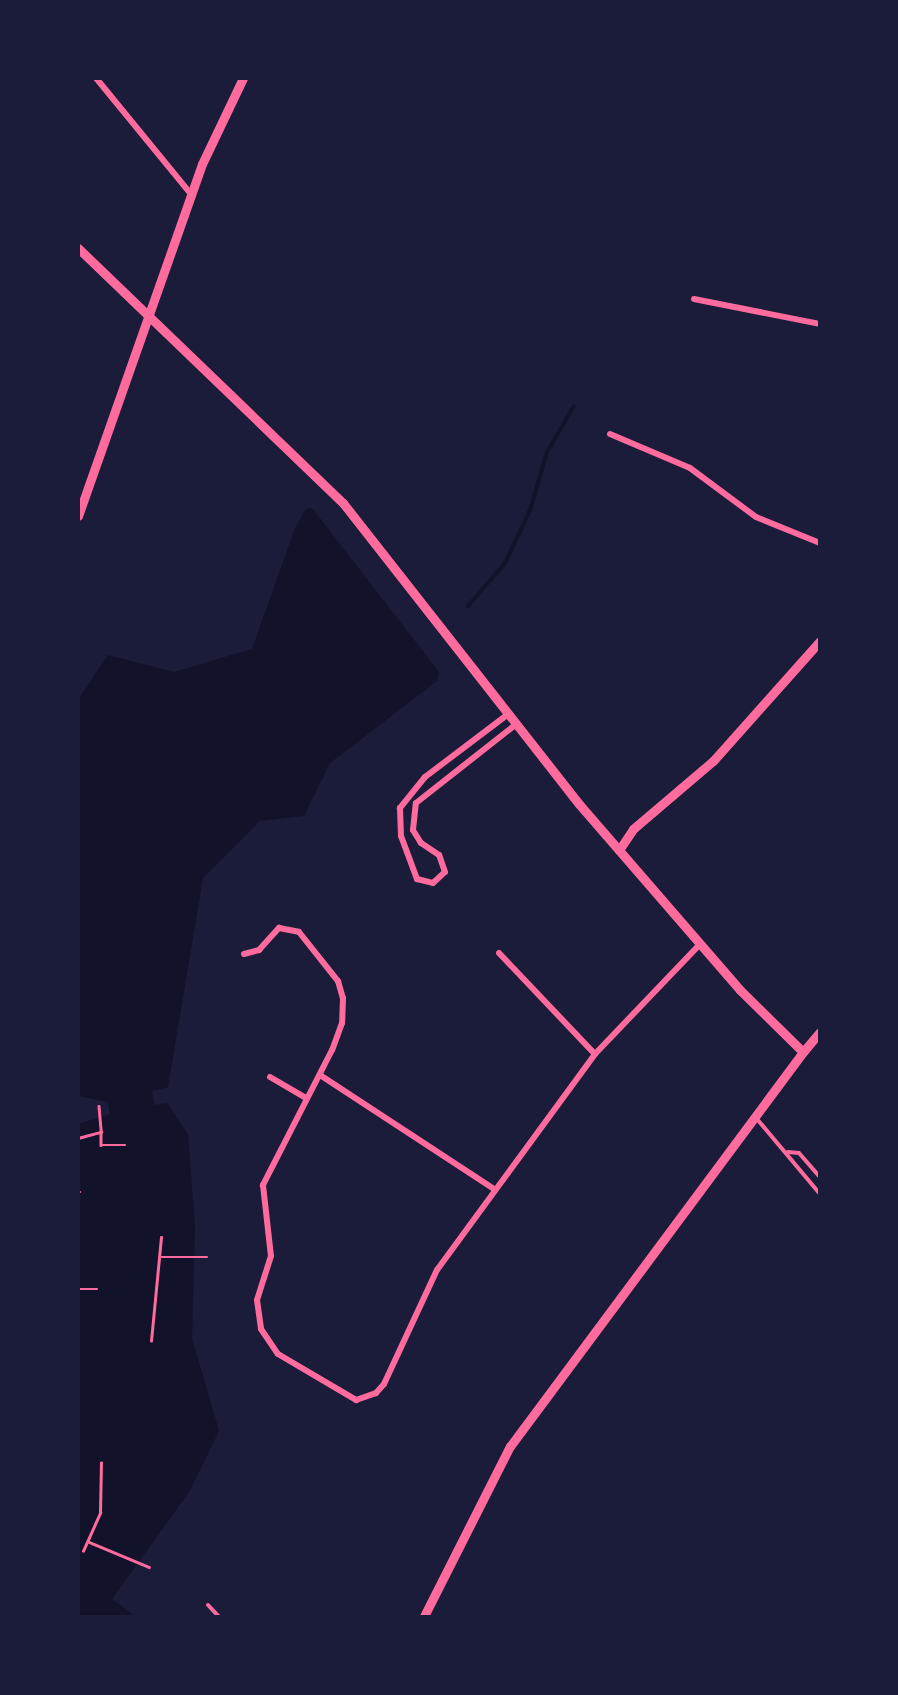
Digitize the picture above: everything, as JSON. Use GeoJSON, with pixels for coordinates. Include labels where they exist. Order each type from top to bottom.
{"type":"FeatureCollection","features":[{"type":"Feature","properties":{"kind":"street"},"geometry":{"type":"LineString","coordinates":[[96,78],[191,194]]}},
{"type":"Feature","properties":{"kind":"street"},"geometry":{"type":"LineString","coordinates":[[78,516],[191,194],[243,78]]}},
{"type":"Feature","properties":{"kind":"street"},"geometry":{"type":"LineString","coordinates":[[78,248],[343,503],[507,715],[700,944],[802,1052]]}},
{"type":"Feature","properties":{"kind":"street"},"geometry":{"type":"LineString","coordinates":[[694,299],[820,324]]}},
{"type":"Feature","properties":{"kind":"street"},"geometry":{"type":"LineString","coordinates":[[610,434],[690,468],[756,517],[820,544]]}},
{"type":"Feature","properties":{"kind":"street"},"geometry":{"type":"LineString","coordinates":[[620,850],[633,829],[713,761],[820,641]]}},
{"type":"Feature","properties":{"kind":"street"},"geometry":{"type":"LineString","coordinates":[[507,715],[425,777],[400,808],[401,836],[417,879],[433,883],[445,872],[439,854],[421,843],[413,830],[416,803],[516,725]]}},
{"type":"Feature","properties":{"kind":"street"},"geometry":{"type":"LineString","coordinates":[[244,954],[259,950],[279,928],[299,932],[338,981],[342,1023],[263,1185],[272,1240],[257,1300],[258,1319],[278,1354],[346,1398],[366,1399],[384,1384],[436,1270],[494,1189],[595,1054],[700,944]]}},
{"type":"Feature","properties":{"kind":"street"},"geometry":{"type":"LineString","coordinates":[[499,953],[595,1054]]}},
{"type":"Feature","properties":{"kind":"street"},"geometry":{"type":"LineString","coordinates":[[423,1618],[510,1446],[820,1032]]}},
{"type":"Feature","properties":{"kind":"street"},"geometry":{"type":"LineString","coordinates":[[320,1074],[494,1189]]}},
{"type":"Feature","properties":{"kind":"street"},"geometry":{"type":"LineString","coordinates":[[270,1077],[306,1098]]}},
{"type":"Feature","properties":{"kind":"lane"},"geometry":{"type":"LineString","coordinates":[[754,1117],[788,1152],[789,1162],[820,1194]]}},
{"type":"Feature","properties":{"kind":"lane"},"geometry":{"type":"LineString","coordinates":[[788,1152],[799,1153],[820,1177]]}},
{"type":"Feature","properties":{"kind":"lane"},"geometry":{"type":"LineString","coordinates":[[208,1605],[220,1618]]}},
{"type":"Feature","properties":{"kind":"path"},"geometry":{"type":"LineString","coordinates":[[99,1106],[101,1145],[125,1145]]}},
{"type":"Feature","properties":{"kind":"path"},"geometry":{"type":"LineString","coordinates":[[78,1138],[101,1132]]}},
{"type":"Feature","properties":{"kind":"path"},"geometry":{"type":"LineString","coordinates":[[151,1340],[161,1237]]}},
{"type":"Feature","properties":{"kind":"path"},"geometry":{"type":"LineString","coordinates":[[159,1257],[207,1257]]}},
{"type":"Feature","properties":{"kind":"path"},"geometry":{"type":"LineString","coordinates":[[78,1289],[97,1288]]}},
{"type":"Feature","properties":{"kind":"path"},"geometry":{"type":"LineString","coordinates":[[83,1550],[100,1513],[101,1463]]}},
{"type":"Feature","properties":{"kind":"path"},"geometry":{"type":"LineString","coordinates":[[87,1541],[149,1567]]}},
{"type":"Feature","properties":{"kind":"shaded area"},"geometry":{"type":"Polygon","coordinates":[[[312,508],[439,672],[437,681],[330,763],[304,816],[260,821],[203,878],[168,1087],[152,1091],[154,1105],[167,1103],[188,1134],[195,1227],[192,1338],[219,1431],[189,1492],[112,1599],[136,1617],[78,1617],[78,1124],[110,1114],[108,1102],[78,1096],[78,700],[108,655],[174,672],[252,649],[295,528],[306,509],[312,508]]]}},
{"type":"Feature","properties":{"kind":"waterway"},"geometry":{"type":"LineString","coordinates":[[468,606],[505,563],[530,510],[547,452],[574,406]]}}]}
